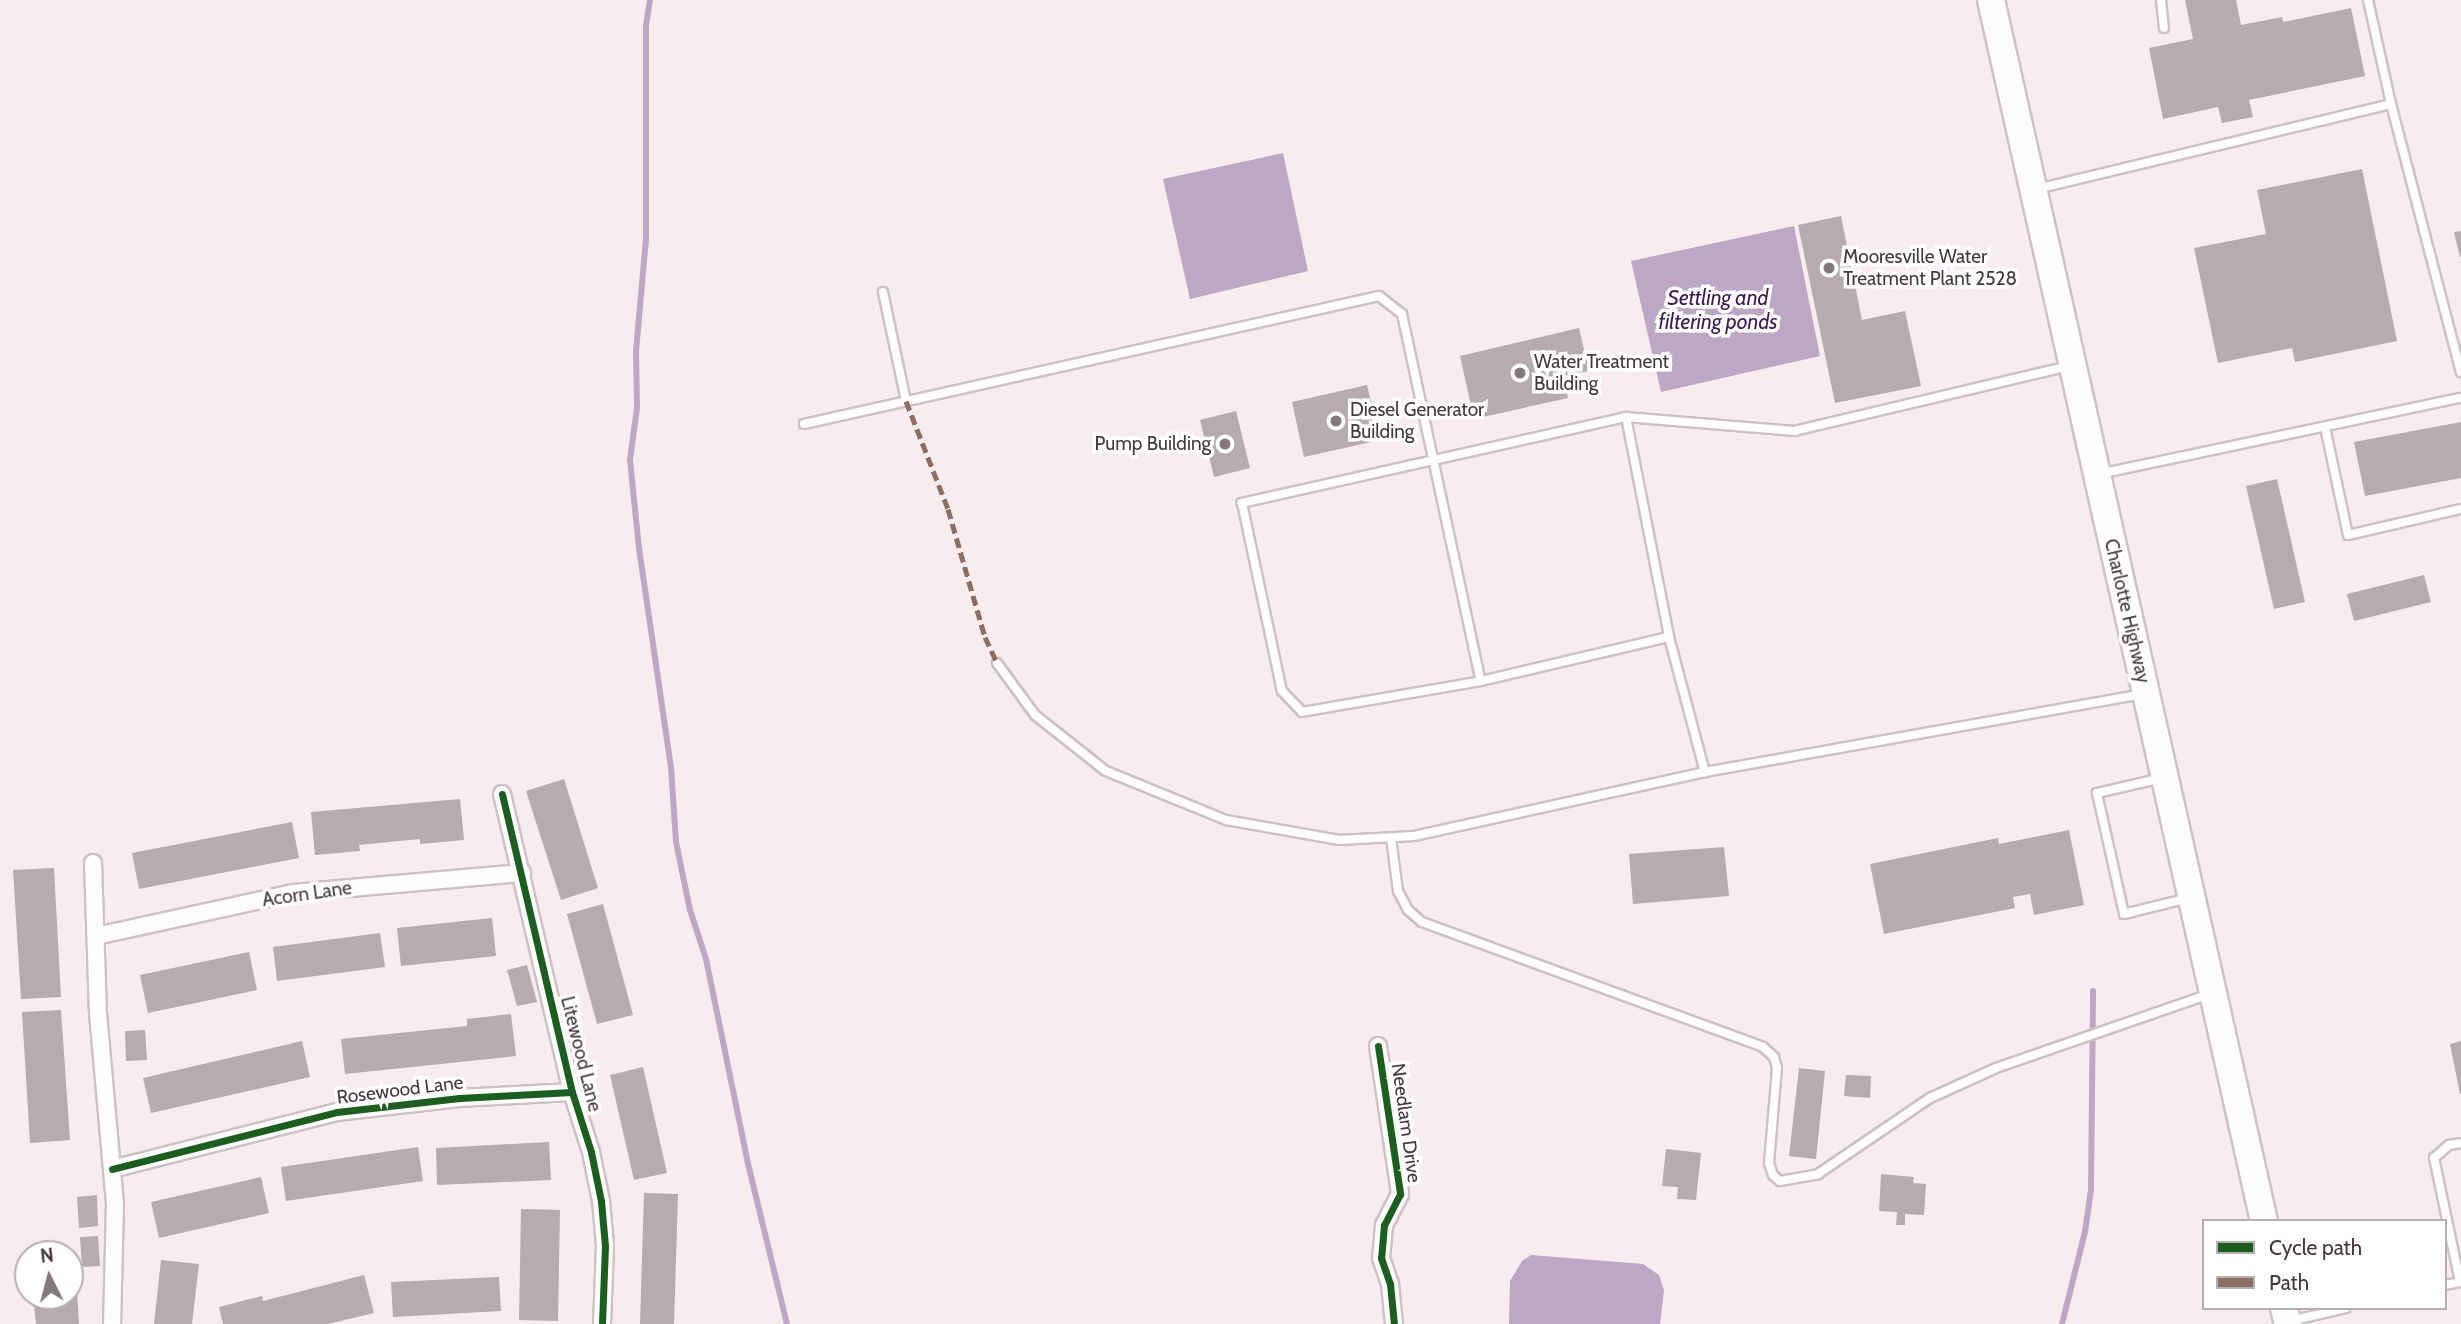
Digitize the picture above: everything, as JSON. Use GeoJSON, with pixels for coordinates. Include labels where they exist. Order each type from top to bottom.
{"type":"FeatureCollection","features":[{"type":"Feature","properties":{"kind":"main road","name":"Charlotte Highway"},"geometry":{"type":"LineString","coordinates":[[1991,0],[2264,1219]]}},
{"type":"Feature","properties":{"kind":"street","name":"Litewood Lane"},"geometry":{"type":"LineString","coordinates":[[502,794],[572,1092],[591,1152],[601,1201],[605,1246],[602,1324]]}},
{"type":"Feature","properties":{"kind":"street"},"geometry":{"type":"LineString","coordinates":[[93,863],[98,1013],[112,1169],[115,1286],[113,1324]]}},
{"type":"Feature","properties":{"kind":"street","name":"Acorn Lane"},"geometry":{"type":"LineString","coordinates":[[96,936],[293,893],[522,873]]}},
{"type":"Feature","properties":{"kind":"street","name":"Needlam Drive"},"geometry":{"type":"LineString","coordinates":[[1378,1046],[1400,1194],[1384,1225],[1381,1258],[1391,1284],[1394,1324]]}},
{"type":"Feature","properties":{"kind":"street","name":"Rosewood Lane"},"geometry":{"type":"LineString","coordinates":[[112,1169],[337,1112],[459,1098],[572,1092]]}},
{"type":"Feature","properties":{"kind":"lane"},"geometry":{"type":"LineString","coordinates":[[2161,0],[2164,28]]}},
{"type":"Feature","properties":{"kind":"lane"},"geometry":{"type":"LineString","coordinates":[[2368,0],[2391,104],[2461,372]]}},
{"type":"Feature","properties":{"kind":"lane"},"geometry":{"type":"LineString","coordinates":[[2033,190],[2391,104]]}},
{"type":"Feature","properties":{"kind":"lane"},"geometry":{"type":"LineString","coordinates":[[883,292],[906,401]]}},
{"type":"Feature","properties":{"kind":"lane"},"geometry":{"type":"LineString","coordinates":[[804,424],[1379,296],[1402,314],[1481,681]]}},
{"type":"Feature","properties":{"kind":"lane"},"geometry":{"type":"LineString","coordinates":[[1669,637],[1481,681],[1302,712],[1282,691],[1242,503],[1626,417],[1795,430],[2072,365]]}},
{"type":"Feature","properties":{"kind":"lane"},"geometry":{"type":"LineString","coordinates":[[2096,475],[2461,398]]}},
{"type":"Feature","properties":{"kind":"lane"},"geometry":{"type":"LineString","coordinates":[[1626,417],[1669,637],[1705,772]]}},
{"type":"Feature","properties":{"kind":"lane"},"geometry":{"type":"LineString","coordinates":[[2325,426],[2348,535],[2461,509]]}},
{"type":"Feature","properties":{"kind":"lane"},"geometry":{"type":"LineString","coordinates":[[997,663],[1035,715],[1107,771],[1226,820],[1339,840],[1414,836],[1705,772],[2145,694]]}},
{"type":"Feature","properties":{"kind":"lane"},"geometry":{"type":"LineString","coordinates":[[2164,778],[2097,793],[2124,914],[2191,898]]}},
{"type":"Feature","properties":{"kind":"lane"},"geometry":{"type":"LineString","coordinates":[[1391,838],[1398,891],[1408,910],[1422,922],[1763,1047],[1769,1052],[1777,1068],[1769,1163],[1773,1175],[1780,1181],[1818,1174],[1930,1098],[1996,1068],[2213,993]]}},
{"type":"Feature","properties":{"kind":"lane"},"geometry":{"type":"LineString","coordinates":[[2447,1219],[2434,1158],[2449,1145],[2461,1143]]}},
{"type":"Feature","properties":{"kind":"lane"},"geometry":{"type":"LineString","coordinates":[[2447,1220],[2460,1282]]}},
{"type":"Feature","properties":{"kind":"lane"},"geometry":{"type":"LineString","coordinates":[[2286,1318],[2334,1310]]}},
{"type":"Feature","properties":{"kind":"water"},"geometry":{"type":"Polygon","coordinates":[[[1283,153],[1308,271],[1190,299],[1163,179],[1283,153]]]}},
{"type":"Feature","properties":{"kind":"water","name":"Settling and filtering ponds"},"geometry":{"type":"Polygon","coordinates":[[[1794,226],[1820,356],[1661,392],[1631,261],[1794,226]]]}},
{"type":"Feature","properties":{"kind":"water"},"geometry":{"type":"Polygon","coordinates":[[[1531,1255],[1643,1264],[1659,1275],[1664,1290],[1660,1324],[1509,1324],[1510,1281],[1522,1261],[1531,1255]]]}},
{"type":"Feature","properties":{"kind":"building"},"geometry":{"type":"Polygon","coordinates":[[[2185,0],[2236,0],[2241,25],[2282,17],[2283,22],[2351,8],[2365,76],[2249,100],[2253,117],[2222,123],[2218,107],[2163,119],[2149,48],[2193,39],[2185,0]]]}},
{"type":"Feature","properties":{"kind":"building"},"geometry":{"type":"Polygon","coordinates":[[[2362,169],[2397,341],[2295,362],[2292,348],[2218,363],[2194,248],[2266,234],[2257,190],[2362,169]]]}},
{"type":"Feature","properties":{"kind":"building","name":"Mooresville Water Treatment Plant 2528"},"geometry":{"type":"Polygon","coordinates":[[[1841,216],[1862,320],[1905,311],[1921,386],[1835,403],[1798,225],[1841,216]]]}},
{"type":"Feature","properties":{"kind":"building"},"geometry":{"type":"Polygon","coordinates":[[[2461,231],[2461,257],[2460,257],[2454,232],[2461,231]]]}},
{"type":"Feature","properties":{"kind":"building","name":"Water Treatment Building"},"geometry":{"type":"Polygon","coordinates":[[[1579,328],[1589,371],[1563,376],[1568,398],[1474,419],[1460,356],[1579,328]]]}},
{"type":"Feature","properties":{"kind":"building","name":"Diesel Generator Building"},"geometry":{"type":"Polygon","coordinates":[[[1367,385],[1380,440],[1304,457],[1292,402],[1367,385]]]}},
{"type":"Feature","properties":{"kind":"building","name":"Pump Building"},"geometry":{"type":"Polygon","coordinates":[[[1236,411],[1250,468],[1214,477],[1200,420],[1236,411]]]}},
{"type":"Feature","properties":{"kind":"building"},"geometry":{"type":"Polygon","coordinates":[[[2461,422],[2461,478],[2365,496],[2354,442],[2461,422]]]}},
{"type":"Feature","properties":{"kind":"building"},"geometry":{"type":"Polygon","coordinates":[[[2277,479],[2305,602],[2274,609],[2246,486],[2277,479]]]}},
{"type":"Feature","properties":{"kind":"building"},"geometry":{"type":"Polygon","coordinates":[[[2424,575],[2431,602],[2354,621],[2347,594],[2424,575]]]}},
{"type":"Feature","properties":{"kind":"building"},"geometry":{"type":"Polygon","coordinates":[[[564,779],[598,888],[561,900],[526,791],[564,779]]]}},
{"type":"Feature","properties":{"kind":"building"},"geometry":{"type":"Polygon","coordinates":[[[460,799],[464,840],[420,844],[420,839],[359,845],[360,851],[315,855],[311,812],[460,799]]]}},
{"type":"Feature","properties":{"kind":"building"},"geometry":{"type":"Polygon","coordinates":[[[292,822],[299,858],[139,889],[132,853],[292,822]]]}},
{"type":"Feature","properties":{"kind":"building"},"geometry":{"type":"Polygon","coordinates":[[[2069,830],[2084,905],[2034,915],[2030,894],[2013,897],[2015,908],[1884,934],[1870,864],[1998,838],[1999,844],[2069,830]]]}},
{"type":"Feature","properties":{"kind":"building"},"geometry":{"type":"Polygon","coordinates":[[[1724,847],[1729,896],[1633,904],[1629,854],[1724,847]]]}},
{"type":"Feature","properties":{"kind":"building"},"geometry":{"type":"Polygon","coordinates":[[[54,868],[61,997],[21,999],[13,870],[54,868]]]}},
{"type":"Feature","properties":{"kind":"building"},"geometry":{"type":"Polygon","coordinates":[[[603,904],[633,1015],[597,1024],[567,914],[603,904]]]}},
{"type":"Feature","properties":{"kind":"building"},"geometry":{"type":"Polygon","coordinates":[[[492,918],[496,956],[401,966],[397,928],[492,918]]]}},
{"type":"Feature","properties":{"kind":"building"},"geometry":{"type":"Polygon","coordinates":[[[380,933],[385,967],[277,981],[273,947],[380,933]]]}},
{"type":"Feature","properties":{"kind":"building"},"geometry":{"type":"Polygon","coordinates":[[[249,952],[257,990],[148,1013],[140,975],[249,952]]]}},
{"type":"Feature","properties":{"kind":"building"},"geometry":{"type":"Polygon","coordinates":[[[527,965],[537,1002],[517,1006],[507,970],[527,965]]]}},
{"type":"Feature","properties":{"kind":"building"},"geometry":{"type":"Polygon","coordinates":[[[61,1010],[70,1140],[30,1143],[22,1012],[61,1010]]]}},
{"type":"Feature","properties":{"kind":"building"},"geometry":{"type":"Polygon","coordinates":[[[511,1014],[516,1056],[345,1074],[341,1039],[467,1026],[467,1019],[511,1014]]]}},
{"type":"Feature","properties":{"kind":"building"},"geometry":{"type":"Polygon","coordinates":[[[145,1030],[147,1060],[126,1061],[125,1031],[145,1030]]]}},
{"type":"Feature","properties":{"kind":"building"},"geometry":{"type":"Polygon","coordinates":[[[302,1041],[310,1077],[151,1113],[143,1078],[302,1041]]]}},
{"type":"Feature","properties":{"kind":"building"},"geometry":{"type":"Polygon","coordinates":[[[2461,1041],[2461,1094],[2460,1094],[2450,1044],[2461,1041]]]}},
{"type":"Feature","properties":{"kind":"building"},"geometry":{"type":"Polygon","coordinates":[[[643,1067],[667,1173],[634,1180],[610,1075],[643,1067]]]}},
{"type":"Feature","properties":{"kind":"building"},"geometry":{"type":"Polygon","coordinates":[[[1799,1068],[1825,1071],[1816,1159],[1789,1156],[1799,1068]]]}},
{"type":"Feature","properties":{"kind":"building"},"geometry":{"type":"Polygon","coordinates":[[[1846,1075],[1871,1076],[1870,1098],[1844,1096],[1846,1075]]]}},
{"type":"Feature","properties":{"kind":"building"},"geometry":{"type":"Polygon","coordinates":[[[549,1142],[551,1180],[437,1185],[436,1148],[549,1142]]]}},
{"type":"Feature","properties":{"kind":"building"},"geometry":{"type":"Polygon","coordinates":[[[418,1147],[423,1181],[286,1201],[281,1167],[418,1147]]]}},
{"type":"Feature","properties":{"kind":"building"},"geometry":{"type":"Polygon","coordinates":[[[1666,1149],[1701,1153],[1696,1200],[1677,1199],[1678,1187],[1662,1186],[1666,1149]]]}},
{"type":"Feature","properties":{"kind":"building"},"geometry":{"type":"Polygon","coordinates":[[[1881,1174],[1914,1177],[1913,1183],[1926,1184],[1924,1215],[1905,1214],[1905,1225],[1896,1225],[1897,1212],[1879,1211],[1881,1174]]]}},
{"type":"Feature","properties":{"kind":"building"},"geometry":{"type":"Polygon","coordinates":[[[261,1177],[269,1213],[159,1238],[151,1202],[261,1177]]]}},
{"type":"Feature","properties":{"kind":"building"},"geometry":{"type":"Polygon","coordinates":[[[644,1193],[678,1194],[674,1324],[640,1324],[644,1193]]]}},
{"type":"Feature","properties":{"kind":"building"},"geometry":{"type":"Polygon","coordinates":[[[97,1195],[98,1226],[79,1228],[77,1197],[97,1195]]]}},
{"type":"Feature","properties":{"kind":"building"},"geometry":{"type":"Polygon","coordinates":[[[521,1209],[560,1210],[558,1321],[519,1320],[521,1209]]]}},
{"type":"Feature","properties":{"kind":"building"},"geometry":{"type":"Polygon","coordinates":[[[98,1236],[100,1266],[84,1267],[84,1240],[80,1240],[80,1237],[98,1236]]]}},
{"type":"Feature","properties":{"kind":"building"},"geometry":{"type":"Polygon","coordinates":[[[161,1260],[199,1264],[192,1324],[154,1324],[161,1260]]]}},
{"type":"Feature","properties":{"kind":"building"},"geometry":{"type":"Polygon","coordinates":[[[364,1275],[374,1313],[328,1324],[223,1324],[219,1307],[262,1296],[263,1301],[364,1275]]]}},
{"type":"Feature","properties":{"kind":"building"},"geometry":{"type":"Polygon","coordinates":[[[499,1277],[501,1311],[393,1317],[391,1282],[499,1277]]]}},
{"type":"Feature","properties":{"kind":"building"},"geometry":{"type":"Polygon","coordinates":[[[34,1310],[78,1310],[79,1324],[36,1324],[34,1310]]]}},
{"type":"Feature","properties":{"kind":"waterway"},"geometry":{"type":"LineString","coordinates":[[650,0],[646,25],[646,239],[636,350],[637,408],[630,460],[639,548],[671,768],[676,842],[690,910],[706,959],[749,1168],[787,1324]]}},
{"type":"Feature","properties":{"kind":"waterway"},"geometry":{"type":"LineString","coordinates":[[2062,1324],[2085,1232],[2091,1190],[2093,991]]}},
{"type":"Feature","properties":{"kind":"marked path"},"geometry":{"type":"LineString","coordinates":[[906,401],[948,509],[985,637],[997,663]]}},
{"type":"Feature","properties":{"kind":"cycle path"},"geometry":{"type":"LineString","coordinates":[[502,794],[572,1092],[591,1152],[601,1201],[605,1246],[602,1324]]}},
{"type":"Feature","properties":{"kind":"cycle path"},"geometry":{"type":"LineString","coordinates":[[1378,1046],[1400,1194],[1384,1225],[1381,1258],[1390,1284],[1394,1324]]}},
{"type":"Feature","properties":{"kind":"cycle path"},"geometry":{"type":"LineString","coordinates":[[112,1169],[337,1112],[459,1098],[572,1092]]}},
{"type":"Feature","properties":{"kind":"place","name":"Mooresville Water Treatment Plant 2528"},"geometry":{"type":"Point","coordinates":[1829,268]}},
{"type":"Feature","properties":{"kind":"place","name":"Water Treatment Building"},"geometry":{"type":"Point","coordinates":[1520,373]}},
{"type":"Feature","properties":{"kind":"place","name":"Diesel Generator Building"},"geometry":{"type":"Point","coordinates":[1336,421]}},
{"type":"Feature","properties":{"kind":"place","name":"Pump Building"},"geometry":{"type":"Point","coordinates":[1225,444]}}]}
